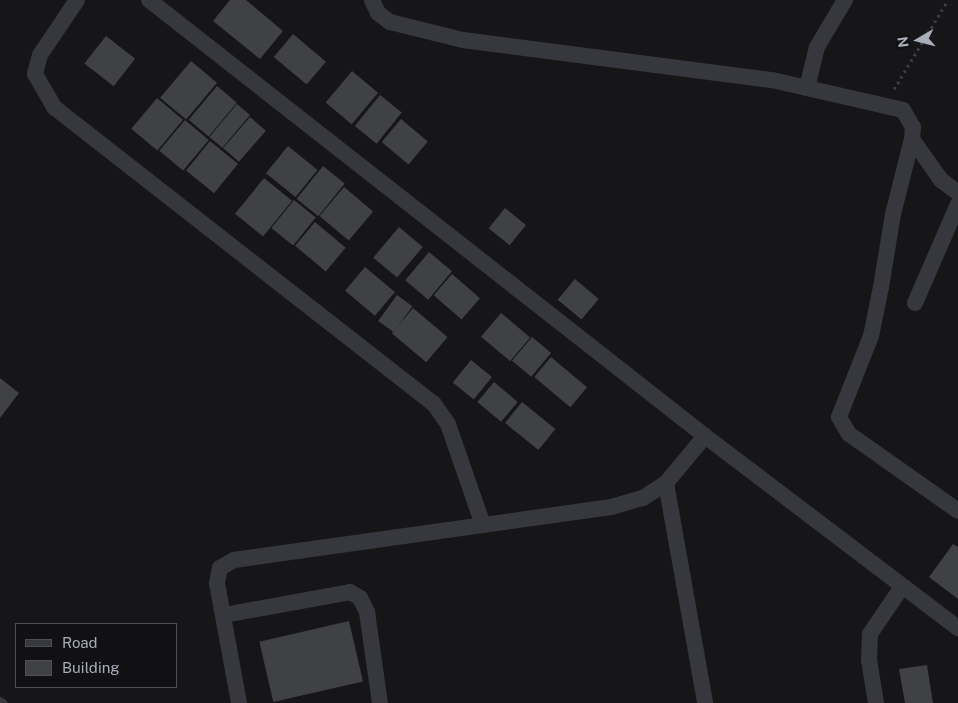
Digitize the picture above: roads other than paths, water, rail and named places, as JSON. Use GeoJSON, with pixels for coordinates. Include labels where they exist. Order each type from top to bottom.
{"type":"FeatureCollection","features":[{"type":"Feature","properties":{"kind":"street"},"geometry":{"type":"LineString","coordinates":[[77,0],[40,55],[36,74],[55,108],[434,404],[448,424],[483,525]]}},
{"type":"Feature","properties":{"kind":"street"},"geometry":{"type":"LineString","coordinates":[[149,0],[705,436],[958,628]]}},
{"type":"Feature","properties":{"kind":"street"},"geometry":{"type":"LineString","coordinates":[[372,0],[378,13],[390,22],[462,40],[772,80],[903,110],[913,127],[912,139],[893,214],[871,336],[839,417],[849,434],[958,511]]}},
{"type":"Feature","properties":{"kind":"street"},"geometry":{"type":"LineString","coordinates":[[807,88],[817,47],[845,0]]}},
{"type":"Feature","properties":{"kind":"street"},"geometry":{"type":"LineString","coordinates":[[912,139],[941,180],[958,193]]}},
{"type":"Feature","properties":{"kind":"street"},"geometry":{"type":"LineString","coordinates":[[915,303],[958,204]]}},
{"type":"Feature","properties":{"kind":"street"},"geometry":{"type":"LineString","coordinates":[[239,703],[217,583],[220,568],[234,560],[611,507],[643,498],[666,483],[705,436]]}},
{"type":"Feature","properties":{"kind":"street"},"geometry":{"type":"LineString","coordinates":[[666,483],[705,703]]}},
{"type":"Feature","properties":{"kind":"street"},"geometry":{"type":"LineString","coordinates":[[876,703],[869,660],[870,634],[902,587]]}},
{"type":"Feature","properties":{"kind":"street"},"geometry":{"type":"LineString","coordinates":[[224,616],[350,592],[360,598],[367,612],[380,703]]}}]}
